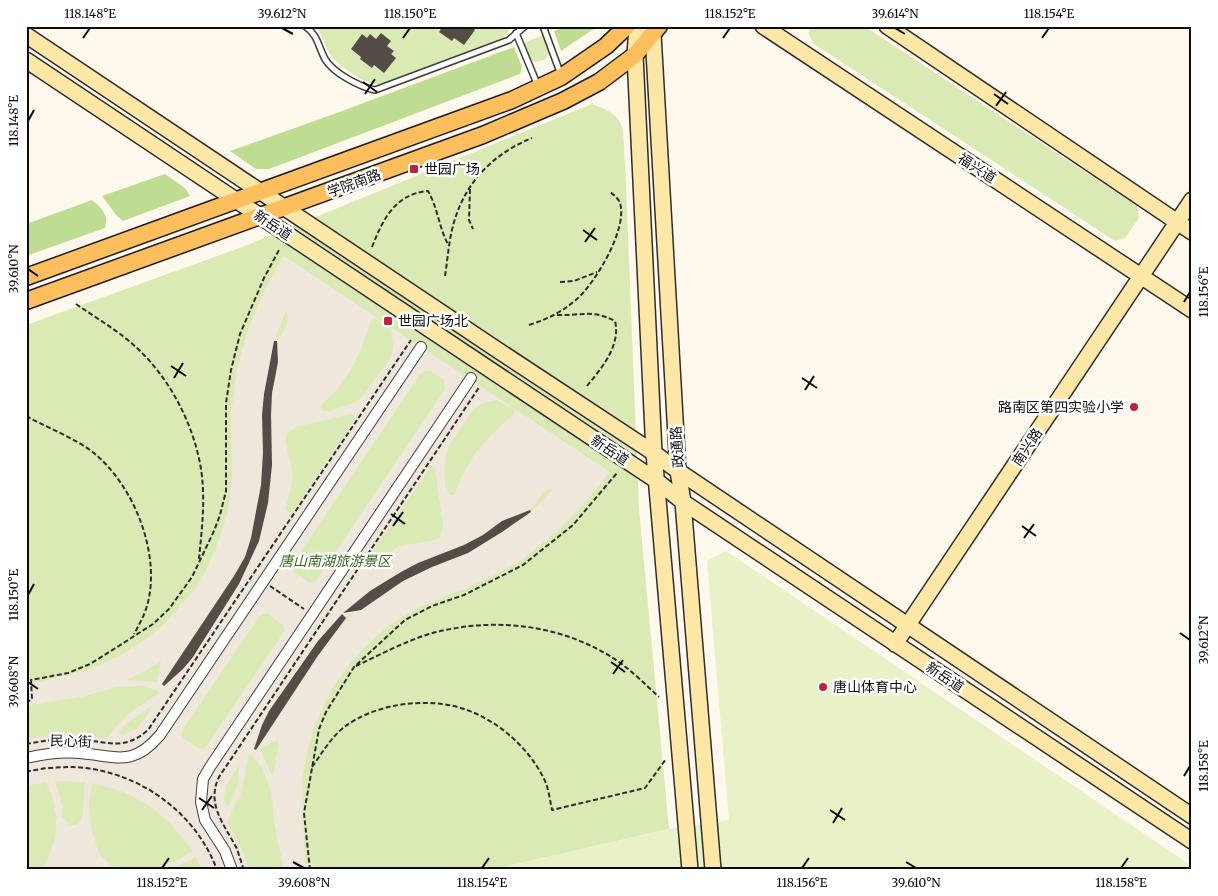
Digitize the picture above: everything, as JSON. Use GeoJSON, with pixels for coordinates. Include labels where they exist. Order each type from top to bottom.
{"type":"FeatureCollection","features":[{"type":"Feature","properties":{"kind":"main road","name":"学院南路"},"geometry":{"type":"LineString","coordinates":[[26,277],[483,112],[561,77],[606,46],[627,26]]}},
{"type":"Feature","properties":{"kind":"main road","name":"政通路"},"geometry":{"type":"LineString","coordinates":[[637,26],[635,55],[654,453],[690,870]]}},
{"type":"Feature","properties":{"kind":"main road","name":"福兴道"},"geometry":{"type":"LineString","coordinates":[[763,26],[1192,310]]}},
{"type":"Feature","properties":{"kind":"main road"},"geometry":{"type":"LineString","coordinates":[[887,26],[1192,232]]}},
{"type":"Feature","properties":{"kind":"main road","name":"学院南路"},"geometry":{"type":"LineString","coordinates":[[26,301],[483,135],[563,101],[600,82],[635,55],[653,29]]}},
{"type":"Feature","properties":{"kind":"main road","name":"政通路"},"geometry":{"type":"LineString","coordinates":[[653,29],[678,471],[683,502],[713,870]]}},
{"type":"Feature","properties":{"kind":"main road","name":"新岳道"},"geometry":{"type":"LineString","coordinates":[[26,35],[654,453],[1192,816]]}},
{"type":"Feature","properties":{"kind":"main road","name":"新岳道"},"geometry":{"type":"LineString","coordinates":[[26,60],[657,482],[683,502],[1192,841]]}},
{"type":"Feature","properties":{"kind":"main road","name":"南兴路"},"geometry":{"type":"LineString","coordinates":[[895,644],[1192,200]]}},
{"type":"Feature","properties":{"kind":"main road"},"geometry":{"type":"LineString","coordinates":[[683,796],[706,790]]}},
{"type":"Feature","properties":{"kind":"street"},"geometry":{"type":"LineString","coordinates":[[258,578],[421,347]]}},
{"type":"Feature","properties":{"kind":"street"},"geometry":{"type":"LineString","coordinates":[[232,870],[225,851],[205,820],[201,802],[203,780],[471,378]]}},
{"type":"Feature","properties":{"kind":"street","name":"民心街"},"geometry":{"type":"LineString","coordinates":[[26,758],[42,754],[79,753],[114,759],[131,756],[151,746],[160,735],[258,578]]}},
{"type":"Feature","properties":{"kind":"lane"},"geometry":{"type":"LineString","coordinates":[[305,26],[313,32],[325,59],[332,68],[356,83],[375,90],[510,40],[525,26]]}},
{"type":"Feature","properties":{"kind":"lane"},"geometry":{"type":"LineString","coordinates":[[543,26],[561,77]]}},
{"type":"Feature","properties":{"kind":"lane"},"geometry":{"type":"LineString","coordinates":[[516,33],[538,88]]}},
{"type":"Feature","properties":{"kind":"path"},"geometry":{"type":"LineString","coordinates":[[445,276],[449,246],[459,207],[470,189],[484,168],[518,144],[532,138]]}},
{"type":"Feature","properties":{"kind":"path"},"geometry":{"type":"LineString","coordinates":[[470,189],[469,220],[473,229]]}},
{"type":"Feature","properties":{"kind":"path"},"geometry":{"type":"LineString","coordinates":[[372,247],[380,226],[402,199],[415,192],[428,191],[434,201],[443,236],[449,246]]}},
{"type":"Feature","properties":{"kind":"path"},"geometry":{"type":"LineString","coordinates":[[529,325],[557,315],[584,292],[604,263],[612,248],[621,212],[616,197],[610,192]]}},
{"type":"Feature","properties":{"kind":"path"},"geometry":{"type":"LineString","coordinates":[[26,702],[32,699],[30,680],[68,672],[90,664],[153,624],[169,609],[192,577],[217,523],[226,491],[226,403],[231,370],[240,334],[253,301],[280,250]]}},
{"type":"Feature","properties":{"kind":"path"},"geometry":{"type":"LineString","coordinates":[[560,282],[574,281],[597,272]]}},
{"type":"Feature","properties":{"kind":"path"},"geometry":{"type":"LineString","coordinates":[[76,304],[122,336],[142,353],[157,368],[181,408],[192,434],[203,489],[199,561]]}},
{"type":"Feature","properties":{"kind":"path"},"geometry":{"type":"LineString","coordinates":[[557,315],[573,316],[596,313],[615,321],[617,328],[609,357],[586,387]]}},
{"type":"Feature","properties":{"kind":"path"},"geometry":{"type":"LineString","coordinates":[[26,744],[46,740],[77,739],[118,745],[135,741],[148,730],[258,578],[411,340]]}},
{"type":"Feature","properties":{"kind":"path"},"geometry":{"type":"LineString","coordinates":[[244,870],[236,848],[221,822],[215,802],[216,783],[480,386]]}},
{"type":"Feature","properties":{"kind":"path"},"geometry":{"type":"LineString","coordinates":[[26,416],[90,450],[112,471],[131,498],[143,531],[149,560],[150,585],[147,607],[134,635]]}},
{"type":"Feature","properties":{"kind":"path"},"geometry":{"type":"LineString","coordinates":[[310,870],[304,813],[319,729],[326,712],[354,667],[405,620],[432,606],[464,595],[500,578],[536,556],[573,525],[617,473]]}},
{"type":"Feature","properties":{"kind":"path"},"geometry":{"type":"LineString","coordinates":[[258,578],[322,621]]}},
{"type":"Feature","properties":{"kind":"path"},"geometry":{"type":"LineString","coordinates":[[354,667],[391,649],[428,635],[484,626],[514,625],[534,627],[569,636],[596,648],[619,662],[659,698]]}},
{"type":"Feature","properties":{"kind":"path"},"geometry":{"type":"LineString","coordinates":[[311,769],[330,741],[344,728],[362,716],[377,710],[403,704],[437,704],[466,710],[504,731],[519,744],[542,776],[552,810],[645,788],[666,759]]}},
{"type":"Feature","properties":{"kind":"path"},"geometry":{"type":"LineString","coordinates":[[26,772],[58,767],[85,768],[112,773],[137,783],[161,797],[182,815],[199,836],[217,870]]}},
{"type":"Feature","properties":{"kind":"green space"},"geometry":{"type":"Polygon","coordinates":[[[315,26],[512,26],[503,39],[383,84],[363,80],[336,61],[330,54],[315,26]]]}},
{"type":"Feature","properties":{"kind":"green space"},"geometry":{"type":"Polygon","coordinates":[[[565,26],[598,26],[561,51],[554,31],[565,26]]]}},
{"type":"Feature","properties":{"kind":"green space"},"geometry":{"type":"Polygon","coordinates":[[[813,26],[864,26],[1137,206],[1139,218],[1125,238],[1115,241],[814,44],[808,33],[813,26]]]}},
{"type":"Feature","properties":{"kind":"green space"},"geometry":{"type":"Polygon","coordinates":[[[543,35],[549,54],[546,59],[536,62],[531,60],[524,43],[543,35]]]}},
{"type":"Feature","properties":{"kind":"green space"},"geometry":{"type":"Polygon","coordinates":[[[514,47],[522,67],[520,74],[269,169],[256,169],[230,151],[334,114],[514,47]]]}},
{"type":"Feature","properties":{"kind":"green space","name":"唐山南湖旅游景区"},"geometry":{"type":"Polygon","coordinates":[[[592,104],[604,109],[618,119],[623,132],[639,509],[669,829],[491,870],[26,870],[26,325],[245,246],[592,104]]]}},
{"type":"Feature","properties":{"kind":"green space"},"geometry":{"type":"Polygon","coordinates":[[[165,174],[185,188],[190,196],[123,221],[102,196],[165,174]]]}},
{"type":"Feature","properties":{"kind":"green space"},"geometry":{"type":"Polygon","coordinates":[[[92,200],[104,212],[106,219],[105,228],[26,256],[26,224],[92,200]]]}},
{"type":"Feature","properties":{"kind":"green space","name":"唐山体育中心"},"geometry":{"type":"Polygon","coordinates":[[[726,551],[1192,866],[1192,870],[491,870],[669,829],[729,820],[707,561],[726,551]]]}},
{"type":"Feature","properties":{"kind":"shaded area"},"geometry":{"type":"Polygon","coordinates":[[[284,256],[610,472],[584,504],[553,535],[520,561],[483,581],[418,608],[391,624],[368,644],[349,665],[333,687],[314,726],[302,779],[305,864],[313,863],[314,870],[284,870],[275,828],[271,791],[262,768],[251,754],[248,756],[242,791],[227,822],[239,843],[250,870],[202,870],[196,857],[170,870],[151,870],[174,862],[193,851],[171,824],[150,806],[124,792],[92,783],[89,804],[91,827],[95,842],[101,856],[111,865],[121,870],[39,870],[47,861],[52,847],[56,834],[56,816],[53,800],[46,782],[26,786],[26,740],[50,735],[92,736],[105,739],[128,714],[159,693],[157,690],[142,686],[117,687],[81,697],[26,707],[26,677],[32,683],[85,671],[119,656],[146,639],[163,625],[195,589],[218,543],[227,515],[232,482],[231,412],[237,371],[247,332],[264,291],[284,256]],[[286,311],[276,336],[264,394],[261,485],[251,536],[255,550],[268,503],[272,465],[272,393],[277,371],[277,341],[287,325],[288,316],[286,311]],[[375,318],[371,320],[362,347],[351,370],[336,390],[320,406],[321,411],[331,411],[361,398],[391,357],[393,347],[391,330],[375,318]],[[430,371],[421,373],[294,562],[292,568],[294,572],[309,582],[314,582],[318,578],[445,389],[444,380],[430,371]],[[497,400],[481,404],[472,411],[448,447],[444,473],[445,486],[450,495],[454,495],[463,474],[476,452],[514,414],[514,410],[497,400]],[[351,414],[296,427],[287,434],[285,440],[293,476],[286,509],[292,513],[355,419],[354,415],[351,414]],[[431,466],[366,561],[371,565],[399,546],[436,540],[441,537],[443,525],[435,469],[431,466]],[[553,489],[544,491],[534,506],[525,512],[510,517],[464,545],[418,563],[384,582],[370,591],[347,612],[361,610],[403,581],[468,553],[535,508],[553,489]],[[246,553],[224,592],[163,682],[176,675],[193,657],[245,573],[251,557],[246,553]],[[263,614],[259,617],[181,734],[183,738],[198,748],[203,749],[207,745],[283,633],[282,624],[268,614],[263,614]],[[352,614],[344,616],[333,624],[318,641],[258,741],[258,748],[328,641],[352,614]],[[161,661],[127,680],[157,682],[161,661]],[[151,706],[126,724],[119,734],[126,734],[136,729],[152,708],[151,706]],[[279,739],[262,747],[260,750],[273,778],[279,739]],[[239,765],[225,788],[224,800],[227,807],[238,784],[239,765]],[[55,781],[62,805],[62,817],[70,825],[76,825],[80,822],[83,813],[85,782],[55,781]]]}},
{"type":"Feature","properties":{"kind":"building"},"geometry":{"type":"Polygon","coordinates":[[[443,26],[470,26],[475,30],[464,45],[454,38],[452,41],[439,32],[443,26]]]}},
{"type":"Feature","properties":{"kind":"building"},"geometry":{"type":"Polygon","coordinates":[[[381,33],[391,41],[387,46],[394,51],[391,54],[396,58],[384,73],[374,65],[372,68],[351,49],[362,34],[367,38],[370,34],[376,39],[381,33]]]}},
{"type":"Feature","properties":{"kind":"building"},"geometry":{"type":"Polygon","coordinates":[[[274,341],[277,341],[278,362],[272,393],[272,465],[268,503],[259,541],[239,584],[193,657],[164,686],[162,684],[245,557],[251,538],[261,485],[263,453],[262,415],[274,341]]]}},
{"type":"Feature","properties":{"kind":"building"},"geometry":{"type":"Polygon","coordinates":[[[530,510],[531,512],[468,553],[403,581],[361,610],[343,613],[370,591],[401,572],[418,563],[464,545],[483,535],[502,521],[530,510]]]}},
{"type":"Feature","properties":{"kind":"building"},"geometry":{"type":"Polygon","coordinates":[[[342,614],[346,618],[317,657],[256,750],[254,749],[269,711],[318,641],[342,614]]]}},
{"type":"Feature","properties":{"kind":"place","name":"世园广场"},"geometry":{"type":"Point","coordinates":[414,169]}},
{"type":"Feature","properties":{"kind":"place","name":"世园广场北"},"geometry":{"type":"Point","coordinates":[388,321]}},
{"type":"Feature","properties":{"kind":"place","name":"路南区第四实验小学"},"geometry":{"type":"Point","coordinates":[1134,407]}},
{"type":"Feature","properties":{"kind":"place","name":"唐山体育中心"},"geometry":{"type":"Point","coordinates":[823,687]}}]}
